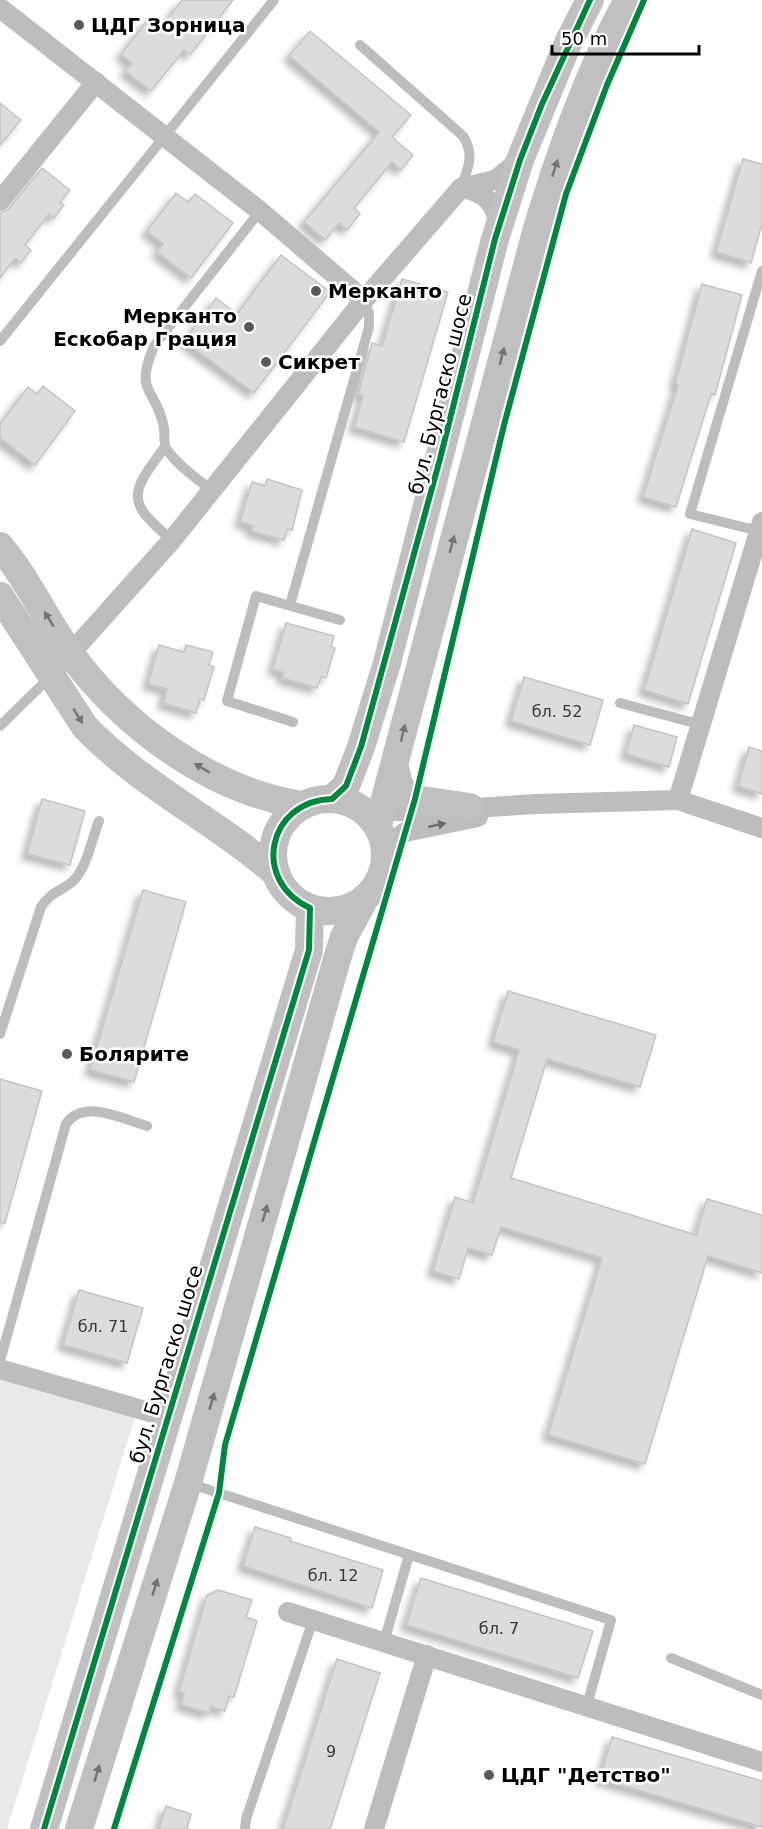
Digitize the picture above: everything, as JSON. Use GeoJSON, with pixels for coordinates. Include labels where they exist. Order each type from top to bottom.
{"type":"FeatureCollection","features":[{"type":"Feature","properties":{"kind":"main road","name":"бул. Бургаско шосе"},"geometry":{"type":"LineString","coordinates":[[332,799],[346,786],[362,747],[387,663],[495,239],[520,160],[568,43],[590,0]]}},
{"type":"Feature","properties":{"kind":"main road"},"geometry":{"type":"LineString","coordinates":[[79,1829],[188,1483],[337,959],[344,937],[363,903],[381,878],[377,823],[395,768],[537,228],[556,164],[605,42],[628,0]]}},
{"type":"Feature","properties":{"kind":"main road"},"geometry":{"type":"LineString","coordinates":[[0,546],[12,561],[61,664],[85,727],[122,762],[227,835],[277,874]]}},
{"type":"Feature","properties":{"kind":"main road"},"geometry":{"type":"LineString","coordinates":[[0,596],[61,664],[134,723],[171,749],[234,785],[283,802],[302,805]]}},
{"type":"Feature","properties":{"kind":"main road"},"geometry":{"type":"LineString","coordinates":[[395,768],[400,788],[415,799],[470,807]]}},
{"type":"Feature","properties":{"kind":"main road"},"geometry":{"type":"LineString","coordinates":[[363,903],[328,912],[310,908],[291,897],[277,874],[273,858],[276,837],[287,818],[302,805],[318,800],[332,799],[348,802],[377,823]]}},
{"type":"Feature","properties":{"kind":"main road","name":"бул. Бургаско шосе"},"geometry":{"type":"LineString","coordinates":[[44,1829],[309,950],[310,908]]}},
{"type":"Feature","properties":{"kind":"street"},"geometry":{"type":"LineString","coordinates":[[0,8],[260,211],[364,300]]}},
{"type":"Feature","properties":{"kind":"street"},"geometry":{"type":"LineString","coordinates":[[0,201],[96,82]]}},
{"type":"Feature","properties":{"kind":"street"},"geometry":{"type":"LineString","coordinates":[[61,664],[172,540],[364,300],[461,188],[495,180],[520,160]]}},
{"type":"Feature","properties":{"kind":"street"},"geometry":{"type":"LineString","coordinates":[[461,188],[481,194],[489,201],[498,219],[495,239]]}},
{"type":"Feature","properties":{"kind":"street"},"geometry":{"type":"LineString","coordinates":[[678,800],[761,526]]}},
{"type":"Feature","properties":{"kind":"street"},"geometry":{"type":"LineString","coordinates":[[377,823],[411,812],[470,807],[678,800],[762,828]]}},
{"type":"Feature","properties":{"kind":"street"},"geometry":{"type":"LineString","coordinates":[[377,823],[405,832],[536,804]]}},
{"type":"Feature","properties":{"kind":"street"},"geometry":{"type":"LineString","coordinates":[[0,1369],[167,1417]]}},
{"type":"Feature","properties":{"kind":"street"},"geometry":{"type":"LineString","coordinates":[[288,1612],[762,1762]]}},
{"type":"Feature","properties":{"kind":"street"},"geometry":{"type":"LineString","coordinates":[[374,1829],[427,1655]]}},
{"type":"Feature","properties":{"kind":"lane"},"geometry":{"type":"LineString","coordinates":[[0,341],[274,0]]}},
{"type":"Feature","properties":{"kind":"lane"},"geometry":{"type":"LineString","coordinates":[[360,45],[463,136],[470,148],[471,160],[461,188]]}},
{"type":"Feature","properties":{"kind":"lane"},"geometry":{"type":"LineString","coordinates":[[212,491],[178,463],[165,447],[164,427],[146,389],[145,367],[154,345],[260,211]]}},
{"type":"Feature","properties":{"kind":"lane"},"geometry":{"type":"LineString","coordinates":[[761,526],[690,514],[762,271]]}},
{"type":"Feature","properties":{"kind":"lane"},"geometry":{"type":"LineString","coordinates":[[290,605],[369,327],[369,313],[364,300]]}},
{"type":"Feature","properties":{"kind":"lane"},"geometry":{"type":"LineString","coordinates":[[165,447],[146,472],[140,487],[138,505],[145,517],[172,540]]}},
{"type":"Feature","properties":{"kind":"lane"},"geometry":{"type":"LineString","coordinates":[[293,722],[227,701],[256,596],[340,620]]}},
{"type":"Feature","properties":{"kind":"lane"},"geometry":{"type":"LineString","coordinates":[[0,726],[61,664]]}},
{"type":"Feature","properties":{"kind":"lane"},"geometry":{"type":"LineString","coordinates":[[620,703],[702,725]]}},
{"type":"Feature","properties":{"kind":"lane"},"geometry":{"type":"LineString","coordinates":[[0,1034],[41,907],[49,894],[72,882],[79,874],[99,821]]}},
{"type":"Feature","properties":{"kind":"lane"},"geometry":{"type":"LineString","coordinates":[[0,1361],[66,1124],[75,1114],[89,1110],[147,1126]]}},
{"type":"Feature","properties":{"kind":"lane"},"geometry":{"type":"LineString","coordinates":[[188,1483],[611,1620],[586,1705]]}},
{"type":"Feature","properties":{"kind":"lane"},"geometry":{"type":"LineString","coordinates":[[384,1642],[409,1555]]}},
{"type":"Feature","properties":{"kind":"lane"},"geometry":{"type":"LineString","coordinates":[[245,1829],[314,1620]]}},
{"type":"Feature","properties":{"kind":"lane"},"geometry":{"type":"LineString","coordinates":[[671,1658],[762,1695]]}},
{"type":"Feature","properties":{"kind":"shaded area"},"geometry":{"type":"Polygon","coordinates":[[[0,1375],[136,1414],[7,1829],[0,1829],[0,1375]]]}},
{"type":"Feature","properties":{"kind":"building"},"geometry":{"type":"Polygon","coordinates":[[[182,0],[233,0],[190,55],[184,50],[151,91],[125,71],[132,63],[121,54],[149,18],[161,27],[182,0]]]}},
{"type":"Feature","properties":{"kind":"building"},"geometry":{"type":"Polygon","coordinates":[[[310,31],[411,115],[392,137],[413,155],[401,170],[392,162],[354,208],[360,214],[347,230],[339,223],[325,240],[304,222],[379,132],[289,56],[310,31]]]}},
{"type":"Feature","properties":{"kind":"building"},"geometry":{"type":"Polygon","coordinates":[[[0,103],[21,120],[0,145],[0,103]]]}},
{"type":"Feature","properties":{"kind":"building"},"geometry":{"type":"Polygon","coordinates":[[[743,159],[762,164],[762,224],[751,263],[716,252],[743,159]]]}},
{"type":"Feature","properties":{"kind":"building"},"geometry":{"type":"Polygon","coordinates":[[[42,168],[70,190],[60,202],[64,205],[54,218],[49,214],[25,245],[31,250],[21,263],[15,258],[0,278],[0,213],[9,209],[42,168]]]}},
{"type":"Feature","properties":{"kind":"building"},"geometry":{"type":"Polygon","coordinates":[[[176,193],[188,202],[195,194],[233,223],[191,278],[157,252],[163,244],[147,231],[176,193]]]}},
{"type":"Feature","properties":{"kind":"building","name":"Мерканто Ескобар Грация"},"geometry":{"type":"Polygon","coordinates":[[[281,255],[330,292],[254,393],[184,341],[216,298],[237,314],[281,255]]]}},
{"type":"Feature","properties":{"kind":"building"},"geometry":{"type":"Polygon","coordinates":[[[402,279],[448,292],[404,442],[354,427],[363,396],[358,394],[372,343],[382,346],[402,279]]]}},
{"type":"Feature","properties":{"kind":"building"},"geometry":{"type":"Polygon","coordinates":[[[702,284],[742,295],[715,395],[711,394],[676,507],[643,497],[678,385],[675,384],[702,284]]]}},
{"type":"Feature","properties":{"kind":"building"},"geometry":{"type":"Polygon","coordinates":[[[43,386],[75,411],[35,465],[0,438],[0,424],[28,387],[37,394],[43,386]]]}},
{"type":"Feature","properties":{"kind":"building"},"geometry":{"type":"Polygon","coordinates":[[[267,479],[302,490],[292,530],[287,529],[284,540],[251,531],[253,526],[240,522],[252,482],[265,486],[267,479]]]}},
{"type":"Feature","properties":{"kind":"building"},"geometry":{"type":"Polygon","coordinates":[[[692,529],[736,543],[688,704],[644,690],[692,529]]]}},
{"type":"Feature","properties":{"kind":"building"},"geometry":{"type":"Polygon","coordinates":[[[286,623],[334,636],[331,647],[335,648],[326,678],[321,677],[317,688],[282,678],[284,673],[273,669],[286,623]]]}},
{"type":"Feature","properties":{"kind":"building"},"geometry":{"type":"Polygon","coordinates":[[[159,645],[184,652],[186,645],[213,652],[209,665],[214,667],[204,700],[200,699],[196,713],[163,703],[167,689],[148,684],[159,645]]]}},
{"type":"Feature","properties":{"kind":"building"},"geometry":{"type":"Polygon","coordinates":[[[524,677],[603,700],[590,745],[511,721],[524,677]]]}},
{"type":"Feature","properties":{"kind":"building"},"geometry":{"type":"Polygon","coordinates":[[[634,725],[677,737],[669,767],[626,754],[634,725]]]}},
{"type":"Feature","properties":{"kind":"building"},"geometry":{"type":"Polygon","coordinates":[[[749,747],[762,751],[762,794],[738,786],[749,747]]]}},
{"type":"Feature","properties":{"kind":"building"},"geometry":{"type":"Polygon","coordinates":[[[42,799],[85,811],[70,865],[27,854],[42,799]]]}},
{"type":"Feature","properties":{"kind":"building"},"geometry":{"type":"Polygon","coordinates":[[[143,890],[186,902],[134,1082],[90,1070],[143,890]]]}},
{"type":"Feature","properties":{"kind":"building"},"geometry":{"type":"Polygon","coordinates":[[[508,991],[656,1035],[640,1087],[547,1059],[511,1178],[696,1235],[707,1199],[762,1215],[762,1273],[708,1256],[645,1464],[548,1435],[602,1258],[501,1227],[492,1255],[468,1248],[459,1279],[433,1271],[455,1197],[473,1203],[519,1050],[493,1042],[508,991]]]}},
{"type":"Feature","properties":{"kind":"building"},"geometry":{"type":"Polygon","coordinates":[[[0,1079],[42,1091],[5,1223],[0,1223],[0,1079]]]}},
{"type":"Feature","properties":{"kind":"building"},"geometry":{"type":"Polygon","coordinates":[[[79,1290],[143,1308],[127,1363],[63,1345],[79,1290]]]}},
{"type":"Feature","properties":{"kind":"building"},"geometry":{"type":"Polygon","coordinates":[[[255,1527],[291,1538],[290,1541],[383,1570],[372,1608],[243,1566],[255,1527]]]}},
{"type":"Feature","properties":{"kind":"building"},"geometry":{"type":"Polygon","coordinates":[[[421,1578],[593,1631],[578,1678],[406,1625],[421,1578]]]}},
{"type":"Feature","properties":{"kind":"building"},"geometry":{"type":"Polygon","coordinates":[[[218,1590],[252,1600],[246,1617],[257,1621],[234,1697],[229,1696],[225,1711],[211,1707],[209,1713],[181,1705],[184,1693],[179,1691],[207,1595],[218,1590]]]}},
{"type":"Feature","properties":{"kind":"building"},"geometry":{"type":"Polygon","coordinates":[[[337,1659],[380,1673],[330,1829],[283,1829],[337,1659]]]}},
{"type":"Feature","properties":{"kind":"building"},"geometry":{"type":"Polygon","coordinates":[[[612,1737],[762,1781],[762,1827],[600,1779],[612,1737]]]}},
{"type":"Feature","properties":{"kind":"building"},"geometry":{"type":"Polygon","coordinates":[[[166,1806],[191,1814],[187,1829],[159,1829],[166,1806]]]}},
{"type":"Feature","properties":{"kind":"cycle path"},"geometry":{"type":"LineString","coordinates":[[44,1829],[309,950],[310,908],[291,896],[279,880],[274,862],[274,844],[281,827],[293,813],[310,803],[332,799],[346,786],[361,747],[440,459],[495,239],[520,160],[542,104],[590,0]]}},
{"type":"Feature","properties":{"kind":"cycle path"},"geometry":{"type":"LineString","coordinates":[[114,1829],[219,1493],[225,1445],[415,799],[504,425],[566,194],[607,85],[644,0]]}},
{"type":"Feature","properties":{"kind":"place","name":"ЦДГ Зорница"},"geometry":{"type":"Point","coordinates":[79,25]}},
{"type":"Feature","properties":{"kind":"place","name":"Мерканто"},"geometry":{"type":"Point","coordinates":[316,291]}},
{"type":"Feature","properties":{"kind":"place","name":"Мерканто Ескобар Грация"},"geometry":{"type":"Point","coordinates":[249,327]}},
{"type":"Feature","properties":{"kind":"place","name":"Сикрет"},"geometry":{"type":"Point","coordinates":[266,362]}},
{"type":"Feature","properties":{"kind":"place","name":"Болярите"},"geometry":{"type":"Point","coordinates":[67,1054]}},
{"type":"Feature","properties":{"kind":"place","name":"ЦДГ \"Детство\""},"geometry":{"type":"Point","coordinates":[489,1775]}}]}
